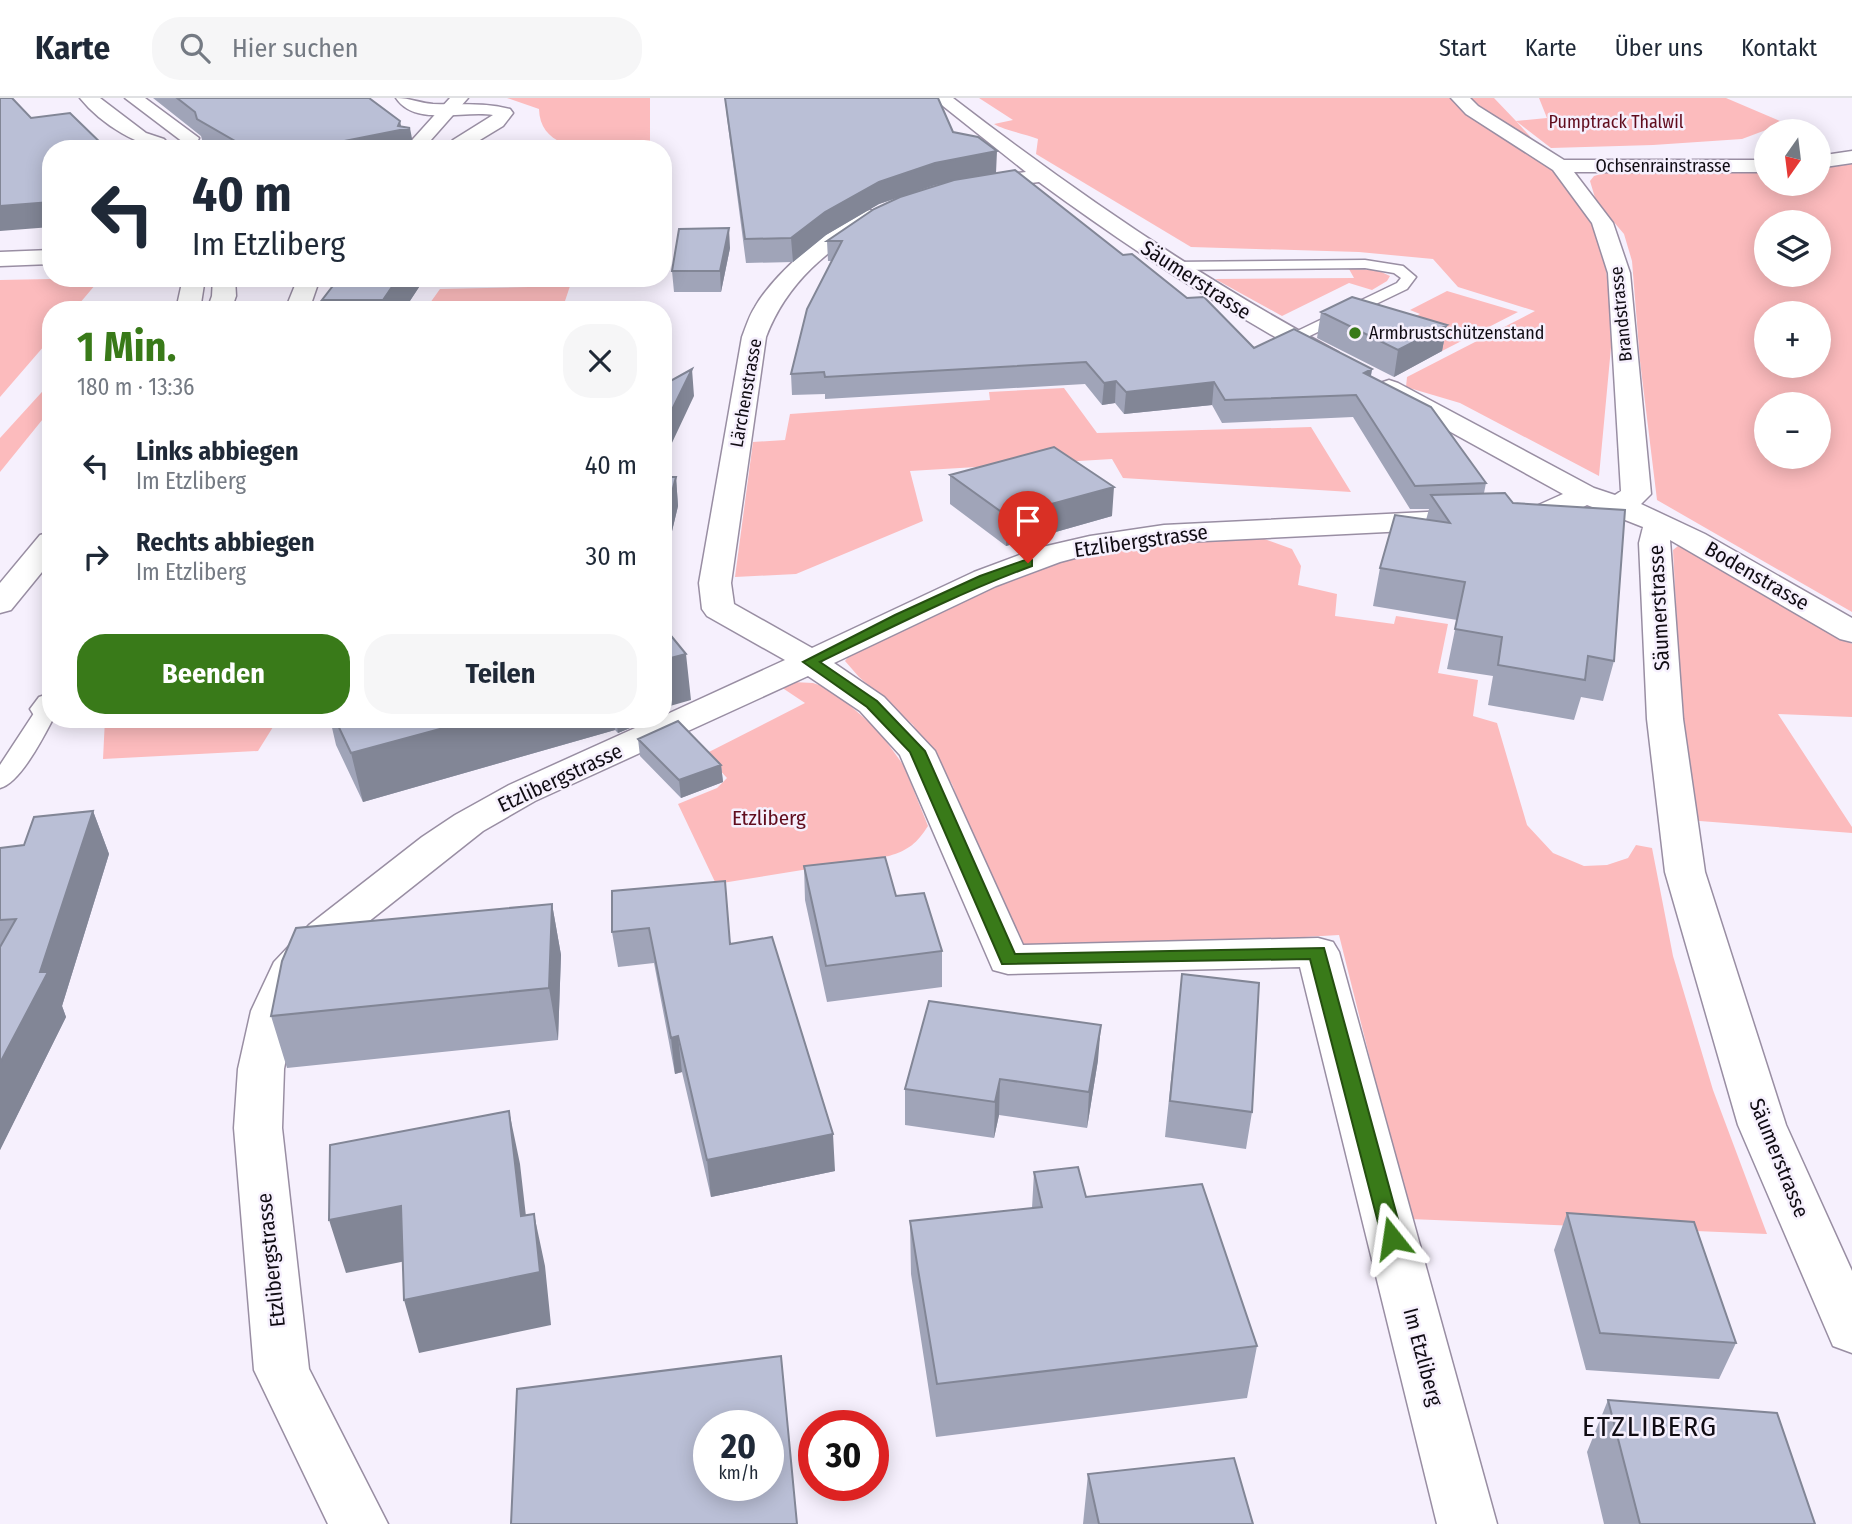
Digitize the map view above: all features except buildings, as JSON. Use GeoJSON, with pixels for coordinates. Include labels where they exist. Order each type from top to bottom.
{"type":"FeatureCollection","features":[{"type":"Feature","properties":{"kind":"street"},"geometry":{"type":"LineString","coordinates":[[89,98],[135,140]]}},
{"type":"Feature","properties":{"kind":"street"},"geometry":{"type":"LineString","coordinates":[[134,98],[190,138]]}},
{"type":"Feature","properties":{"kind":"street"},"geometry":{"type":"LineString","coordinates":[[405,98],[416,107],[455,103],[504,113],[501,119],[466,140]]}},
{"type":"Feature","properties":{"kind":"street","name":"Säumerstrasse"},"geometry":{"type":"LineString","coordinates":[[942,98],[1173,266],[1293,339],[1584,494],[1659,524],[1654,543],[1665,719],[1685,872],[1762,1125],[1852,1330]]}},
{"type":"Feature","properties":{"kind":"street","name":"Brandstrasse"},"geometry":{"type":"LineString","coordinates":[[1460,98],[1472,110],[1560,166],[1602,223],[1619,274],[1636,494],[1618,506]]}},
{"type":"Feature","properties":{"kind":"street"},"geometry":{"type":"LineString","coordinates":[[421,140],[455,103]]}},
{"type":"Feature","properties":{"kind":"street"},"geometry":{"type":"LineString","coordinates":[[1831,160],[1852,157]]}},
{"type":"Feature","properties":{"kind":"street","name":"Ochsenrainstrasse"},"geometry":{"type":"LineString","coordinates":[[1560,166],[1754,166]]}},
{"type":"Feature","properties":{"kind":"street"},"geometry":{"type":"LineString","coordinates":[[954,188],[1045,175]]}},
{"type":"Feature","properties":{"kind":"street","name":"Lärchenstrasse"},"geometry":{"type":"LineString","coordinates":[[810,662],[718,608],[715,583],[754,337],[767,306],[806,264],[855,223],[888,208]]}},
{"type":"Feature","properties":{"kind":"street"},"geometry":{"type":"LineString","coordinates":[[0,250],[42,248]]}},
{"type":"Feature","properties":{"kind":"street"},"geometry":{"type":"LineString","coordinates":[[0,259],[42,257]]}},
{"type":"Feature","properties":{"kind":"street","name":"Etzlibergstrasse"},"geometry":{"type":"LineString","coordinates":[[672,725],[985,579],[1049,555],[1090,545],[1190,532],[1361,522],[1520,517],[1551,511],[1570,504],[1584,494]]}},
{"type":"Feature","properties":{"kind":"street","name":"Bodenstrasse"},"geometry":{"type":"LineString","coordinates":[[1659,524],[1695,540],[1852,632]]}},
{"type":"Feature","properties":{"kind":"street"},"geometry":{"type":"LineString","coordinates":[[0,604],[42,552]]}},
{"type":"Feature","properties":{"kind":"street","name":"Im Etzliberg"},"geometry":{"type":"LineString","coordinates":[[810,662],[872,704],[917,751],[1008,960],[1318,953],[1467,1524]]}},
{"type":"Feature","properties":{"kind":"street","name":"Etzlibergstrasse"},"geometry":{"type":"LineString","coordinates":[[358,1524],[282,1370],[258,1128],[261,1069],[273,1011],[289,972],[305,952],[345,915],[468,823],[522,793],[665,728]]}},
{"type":"Feature","properties":{"kind":"lane"},"geometry":{"type":"LineString","coordinates":[[1173,266],[1365,264],[1398,269],[1409,278],[1402,286],[1293,339]]}},
{"type":"Feature","properties":{"kind":"lane"},"geometry":{"type":"LineString","coordinates":[[0,781],[23,751],[42,718]]}},
{"type":"Feature","properties":{"kind":"green space"},"geometry":{"type":"Polygon","coordinates":[[[507,98],[650,98],[650,140],[558,140],[552,137],[543,125],[539,109],[507,98]]]}},
{"type":"Feature","properties":{"kind":"green space"},"geometry":{"type":"Polygon","coordinates":[[[979,98],[1494,98],[1599,212],[1613,326],[1599,476],[1460,403],[1406,387],[1407,377],[1535,311],[1458,287],[1433,259],[1359,252],[1191,247],[1036,154],[1038,139],[994,124],[1013,120],[979,98]]]}},
{"type":"Feature","properties":{"kind":"green space","name":"Pumptrack Thalwil"},"geometry":{"type":"Polygon","coordinates":[[[1539,98],[1726,98],[1775,119],[1754,119],[1754,134],[1742,139],[1551,148],[1516,121],[1547,118],[1539,98]]]}},
{"type":"Feature","properties":{"kind":"green space"},"geometry":{"type":"Polygon","coordinates":[[[1852,164],[1852,612],[1657,500],[1640,361],[1632,261],[1624,234],[1596,201],[1590,181],[1594,176],[1604,173],[1754,171],[1754,196],[1831,196],[1831,167],[1852,164]]]}},
{"type":"Feature","properties":{"kind":"green space"},"geometry":{"type":"Polygon","coordinates":[[[1349,269],[1377,270],[1390,276],[1387,281],[1372,290],[1349,283],[1282,316],[1215,279],[1354,278],[1349,269]]]}},
{"type":"Feature","properties":{"kind":"green space"},"geometry":{"type":"Polygon","coordinates":[[[42,279],[42,287],[93,287],[82,301],[42,301],[42,348],[0,397],[0,280],[42,279]]]}},
{"type":"Feature","properties":{"kind":"green space"},"geometry":{"type":"Polygon","coordinates":[[[570,287],[565,301],[431,301],[440,289],[570,287]]]}},
{"type":"Feature","properties":{"kind":"green space"},"geometry":{"type":"Polygon","coordinates":[[[1447,291],[1518,312],[1442,351],[1382,333],[1420,314],[1410,310],[1447,291]]]}},
{"type":"Feature","properties":{"kind":"green space"},"geometry":{"type":"Polygon","coordinates":[[[1064,388],[1097,433],[1311,427],[1351,492],[1123,478],[1112,459],[910,471],[923,521],[796,574],[735,577],[753,442],[785,440],[790,414],[990,400],[989,392],[1064,388]]]}},
{"type":"Feature","properties":{"kind":"green space"},"geometry":{"type":"Polygon","coordinates":[[[42,392],[42,420],[0,472],[0,438],[42,392]]]}},
{"type":"Feature","properties":{"kind":"green space"},"geometry":{"type":"Polygon","coordinates":[[[1253,535],[1292,549],[1301,566],[1298,585],[1337,594],[1335,616],[1394,624],[1396,616],[1448,624],[1438,673],[1478,680],[1473,716],[1497,723],[1527,825],[1553,853],[1584,866],[1607,865],[1628,858],[1636,845],[1652,848],[1673,956],[1713,1090],[1767,1234],[1410,1219],[1339,935],[1058,951],[1023,945],[1006,927],[952,784],[913,725],[845,661],[854,649],[940,608],[999,581],[1059,560],[1130,545],[1253,535]]]}},
{"type":"Feature","properties":{"kind":"green space"},"geometry":{"type":"Polygon","coordinates":[[[1678,546],[1694,550],[1852,644],[1852,717],[1778,714],[1852,827],[1852,833],[1687,820],[1673,550],[1678,546]]]}},
{"type":"Feature","properties":{"kind":"green space","name":"Etzliberg"},"geometry":{"type":"Polygon","coordinates":[[[793,682],[813,683],[831,689],[878,730],[904,766],[928,826],[912,845],[889,856],[716,884],[678,804],[717,788],[727,778],[705,754],[805,703],[778,685],[793,682]]]}},
{"type":"Feature","properties":{"kind":"green space"},"geometry":{"type":"Polygon","coordinates":[[[105,728],[272,728],[258,751],[103,759],[105,728]]]}},
{"type":"Feature","properties":{"kind":"place","name":"Armbrustschützenstand"},"geometry":{"type":"Point","coordinates":[1355,333]}},
{"type":"Feature","properties":{"kind":"district","name":"ETZLIBERG"},"geometry":{"type":"Point","coordinates":[1650,1426]}},
{"type":"Feature","properties":{"kind":"route"},"geometry":{"type":"LineString","coordinates":[[1028,563],[900,617],[810,662],[872,704],[917,751],[1008,960],[1318,953],[1392,1238]]}}]}
